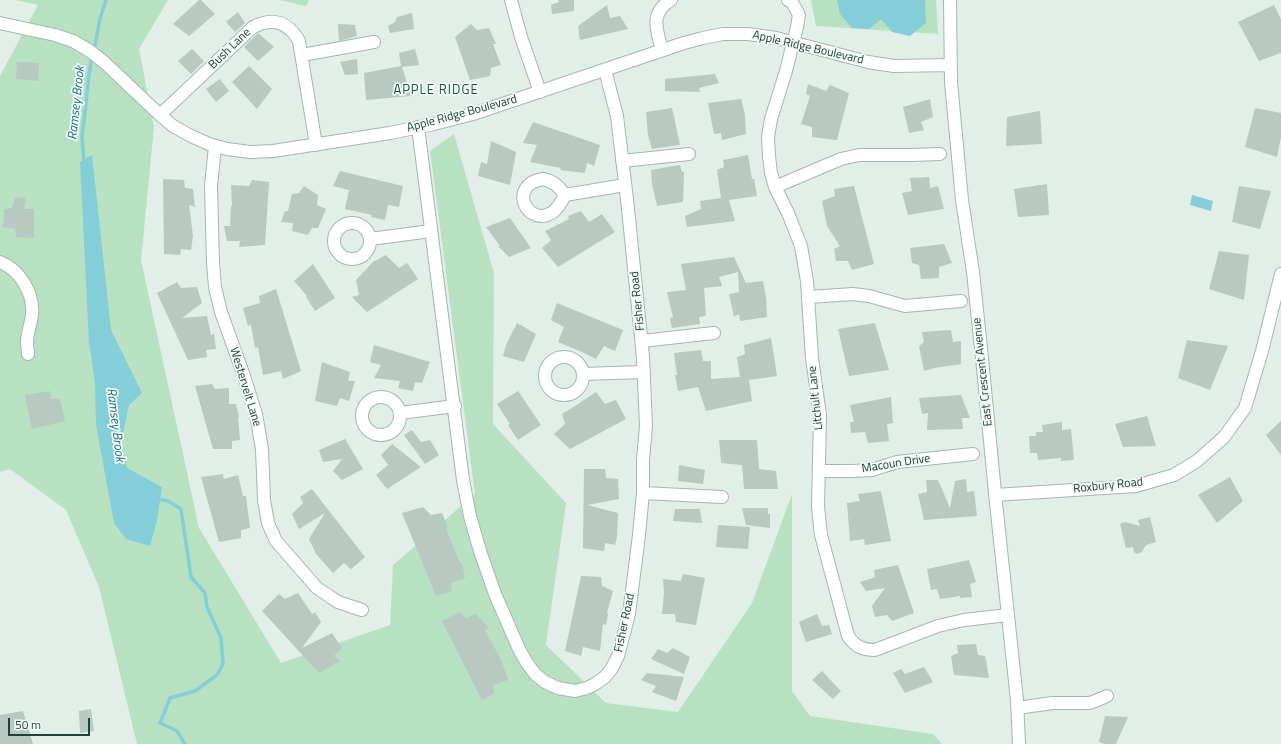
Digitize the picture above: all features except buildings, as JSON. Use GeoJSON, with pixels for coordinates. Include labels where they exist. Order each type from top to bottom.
{"type":"FeatureCollection","features":[{"type":"Feature","properties":{"kind":"street"},"geometry":{"type":"LineString","coordinates":[[511,0],[521,37],[540,92]]}},
{"type":"Feature","properties":{"kind":"street"},"geometry":{"type":"LineString","coordinates":[[662,50],[656,26],[656,16],[667,2],[671,0]]}},
{"type":"Feature","properties":{"kind":"street","name":"Litchult Lane"},"geometry":{"type":"LineString","coordinates":[[788,0],[792,2],[798,15],[786,71],[771,118],[768,137],[769,156],[771,173],[775,187],[788,213],[801,246],[809,297],[809,323],[812,358],[820,415],[818,507],[821,535],[848,636],[852,643],[863,649],[875,650],[938,626],[964,620],[1008,615]]}},
{"type":"Feature","properties":{"kind":"street","name":"East Crescent Avenue"},"geometry":{"type":"LineString","coordinates":[[950,0],[951,82],[962,200],[973,272],[1008,615],[1019,744]]}},
{"type":"Feature","properties":{"kind":"street","name":"Bush Lane"},"geometry":{"type":"LineString","coordinates":[[160,115],[253,26],[262,22],[279,22],[294,32],[299,41],[316,145]]}},
{"type":"Feature","properties":{"kind":"street","name":"Apple Ridge Boulevard"},"geometry":{"type":"LineString","coordinates":[[0,23],[55,35],[73,42],[90,51],[105,63],[173,126],[191,136],[215,146],[250,152],[273,151],[390,133],[473,114],[649,56],[662,50],[703,38],[724,34],[748,34],[776,38],[868,62],[894,66],[951,65]]}},
{"type":"Feature","properties":{"kind":"street"},"geometry":{"type":"LineString","coordinates":[[302,55],[374,42]]}},
{"type":"Feature","properties":{"kind":"street","name":"Fisher Road"},"geometry":{"type":"LineString","coordinates":[[418,127],[463,480],[470,516],[480,551],[495,594],[519,649],[535,674],[545,682],[558,688],[575,691],[587,688],[596,684],[605,677],[612,668],[618,656],[629,614],[643,493],[643,460],[646,426],[642,341],[625,185],[617,116],[605,70]]}},
{"type":"Feature","properties":{"kind":"street","name":"Westervelt Lane"},"geometry":{"type":"LineString","coordinates":[[215,146],[211,186],[212,263],[215,287],[221,312],[256,414],[262,449],[264,500],[268,523],[276,541],[317,588],[338,602],[362,610]]}},
{"type":"Feature","properties":{"kind":"street"},"geometry":{"type":"LineString","coordinates":[[622,161],[690,154]]}},
{"type":"Feature","properties":{"kind":"street"},"geometry":{"type":"LineString","coordinates":[[775,187],[841,159],[859,156],[912,156],[940,154]]}},
{"type":"Feature","properties":{"kind":"street"},"geometry":{"type":"LineString","coordinates":[[565,195],[625,185]]}},
{"type":"Feature","properties":{"kind":"street"},"geometry":{"type":"LineString","coordinates":[[370,239],[432,231]]}},
{"type":"Feature","properties":{"kind":"street"},"geometry":{"type":"LineString","coordinates":[[0,262],[13,270],[22,279],[31,301],[32,313],[27,341],[28,354]]}},
{"type":"Feature","properties":{"kind":"street","name":"Roxbury Road"},"geometry":{"type":"LineString","coordinates":[[995,495],[1136,486],[1174,475],[1197,461],[1224,437],[1245,408],[1262,351],[1281,274]]}},
{"type":"Feature","properties":{"kind":"street"},"geometry":{"type":"LineString","coordinates":[[809,297],[853,294],[869,296],[905,306],[961,301]]}},
{"type":"Feature","properties":{"kind":"street"},"geometry":{"type":"LineString","coordinates":[[642,341],[714,333]]}},
{"type":"Feature","properties":{"kind":"street"},"geometry":{"type":"LineString","coordinates":[[582,374],[644,372]]}},
{"type":"Feature","properties":{"kind":"street"},"geometry":{"type":"LineString","coordinates":[[400,413],[454,406]]}},
{"type":"Feature","properties":{"kind":"street","name":"Macoun Drive"},"geometry":{"type":"LineString","coordinates":[[819,471],[872,470],[897,462],[973,454]]}},
{"type":"Feature","properties":{"kind":"street"},"geometry":{"type":"LineString","coordinates":[[643,493],[722,497]]}},
{"type":"Feature","properties":{"kind":"street"},"geometry":{"type":"LineString","coordinates":[[1017,708],[1053,703],[1090,703],[1107,696]]}},
{"type":"Feature","properties":{"kind":"green space"},"geometry":{"type":"Polygon","coordinates":[[[16,0],[168,0],[139,49],[154,127],[141,260],[199,528],[281,663],[390,625],[393,565],[475,494],[430,151],[454,134],[494,273],[493,424],[566,503],[546,645],[606,703],[678,712],[752,603],[792,494],[792,691],[810,716],[933,734],[942,744],[137,744],[99,587],[66,510],[10,469],[0,472],[0,76],[38,5],[16,0]]]}},
{"type":"Feature","properties":{"kind":"green space"},"geometry":{"type":"Polygon","coordinates":[[[280,0],[309,0],[306,6],[280,0]]]}},
{"type":"Feature","properties":{"kind":"green space"},"geometry":{"type":"Polygon","coordinates":[[[811,0],[936,0],[938,34],[816,26],[811,0]]]}},
{"type":"Feature","properties":{"kind":"water"},"geometry":{"type":"Polygon","coordinates":[[[837,0],[925,0],[926,23],[910,36],[892,32],[881,19],[869,29],[852,28],[840,14],[837,0]]]}},
{"type":"Feature","properties":{"kind":"water"},"geometry":{"type":"Polygon","coordinates":[[[92,155],[111,330],[142,393],[129,405],[121,442],[127,468],[162,487],[157,520],[150,546],[126,539],[114,523],[96,425],[95,383],[89,343],[80,162],[92,155]]]}},
{"type":"Feature","properties":{"kind":"water"},"geometry":{"type":"Polygon","coordinates":[[[1192,195],[1213,201],[1211,211],[1190,205],[1192,195]]]}},
{"type":"Feature","properties":{"kind":"waterway","name":"Ramsey Brook"},"geometry":{"type":"LineString","coordinates":[[94,50],[100,19],[106,0]]}},
{"type":"Feature","properties":{"kind":"waterway","name":"Ramsey Brook"},"geometry":{"type":"LineString","coordinates":[[84,163],[82,136],[92,56]]}},
{"type":"Feature","properties":{"kind":"waterway","name":"Ramsey Brook"},"geometry":{"type":"LineString","coordinates":[[157,499],[168,501],[181,509],[191,577],[205,593],[207,607],[221,638],[223,664],[217,675],[195,691],[170,698],[160,723],[177,731],[185,744]]}},
{"type":"Feature","properties":{"kind":"district","name":"APPLE RIDGE"},"geometry":{"type":"Point","coordinates":[436,91]}}]}
